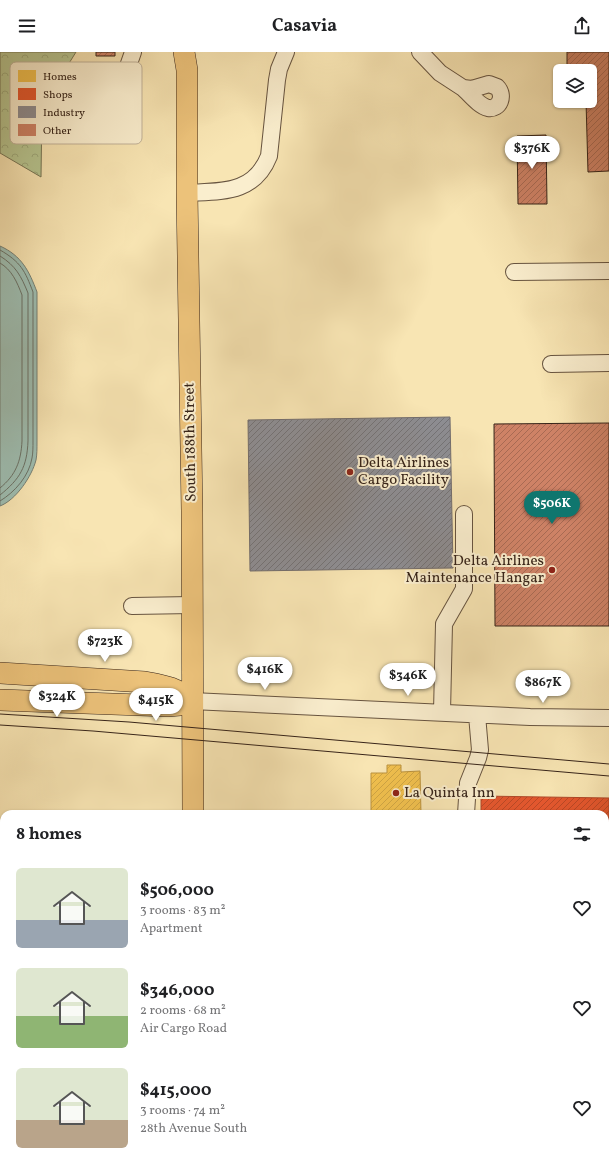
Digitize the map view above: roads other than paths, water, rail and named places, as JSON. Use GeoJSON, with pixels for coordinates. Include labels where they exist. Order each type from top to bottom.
{"type":"FeatureCollection","features":[{"type":"Feature","properties":{"kind":"main road","name":"South 188th Street"},"geometry":{"type":"LineString","coordinates":[[188,58],[187,192],[192,511],[193,810]]}},
{"type":"Feature","properties":{"kind":"main road"},"geometry":{"type":"LineString","coordinates":[[0,673],[162,684],[173,688],[192,701]]}},
{"type":"Feature","properties":{"kind":"main road"},"geometry":{"type":"LineString","coordinates":[[0,700],[168,706],[180,705],[192,701]]}},
{"type":"Feature","properties":{"kind":"street"},"geometry":{"type":"LineString","coordinates":[[130,62],[133,52]]}},
{"type":"Feature","properties":{"kind":"street"},"geometry":{"type":"LineString","coordinates":[[187,192],[230,190],[244,185],[259,174],[265,165],[268,156],[277,80],[279,69],[286,52]]}},
{"type":"Feature","properties":{"kind":"street"},"geometry":{"type":"LineString","coordinates":[[420,52],[440,72],[463,88]]}},
{"type":"Feature","properties":{"kind":"street"},"geometry":{"type":"LineString","coordinates":[[514,272],[609,271]]}},
{"type":"Feature","properties":{"kind":"street"},"geometry":{"type":"LineString","coordinates":[[551,364],[609,363]]}},
{"type":"Feature","properties":{"kind":"street"},"geometry":{"type":"LineString","coordinates":[[442,712],[444,624],[464,589],[464,514]]}},
{"type":"Feature","properties":{"kind":"street"},"geometry":{"type":"LineString","coordinates":[[132,606],[192,605]]}},
{"type":"Feature","properties":{"kind":"street"},"geometry":{"type":"LineString","coordinates":[[192,701],[336,709],[442,712],[530,718],[609,718]]}},
{"type":"Feature","properties":{"kind":"street"},"geometry":{"type":"LineString","coordinates":[[466,810],[468,783],[480,750],[477,715]]}},
{"type":"Feature","properties":{"kind":"water"},"geometry":{"type":"Polygon","coordinates":[[[0,246],[14,254],[24,265],[37,292],[37,454],[34,466],[27,480],[12,499],[0,506],[0,246]]]}},
{"type":"Feature","properties":{"kind":"tram line"},"geometry":{"type":"LineString","coordinates":[[0,714],[129,722],[609,764]]}},
{"type":"Feature","properties":{"kind":"tram line"},"geometry":{"type":"LineString","coordinates":[[0,725],[93,731],[609,776]]}},
{"type":"Feature","properties":{"kind":"place","name":"Delta Airlines Cargo Facility"},"geometry":{"type":"Point","coordinates":[350,472]}},
{"type":"Feature","properties":{"kind":"place","name":"Delta Airlines Maintenance Hangar"},"geometry":{"type":"Point","coordinates":[552,570]}},
{"type":"Feature","properties":{"kind":"place","name":"La Quinta Inn"},"geometry":{"type":"Point","coordinates":[396,793]}}]}
